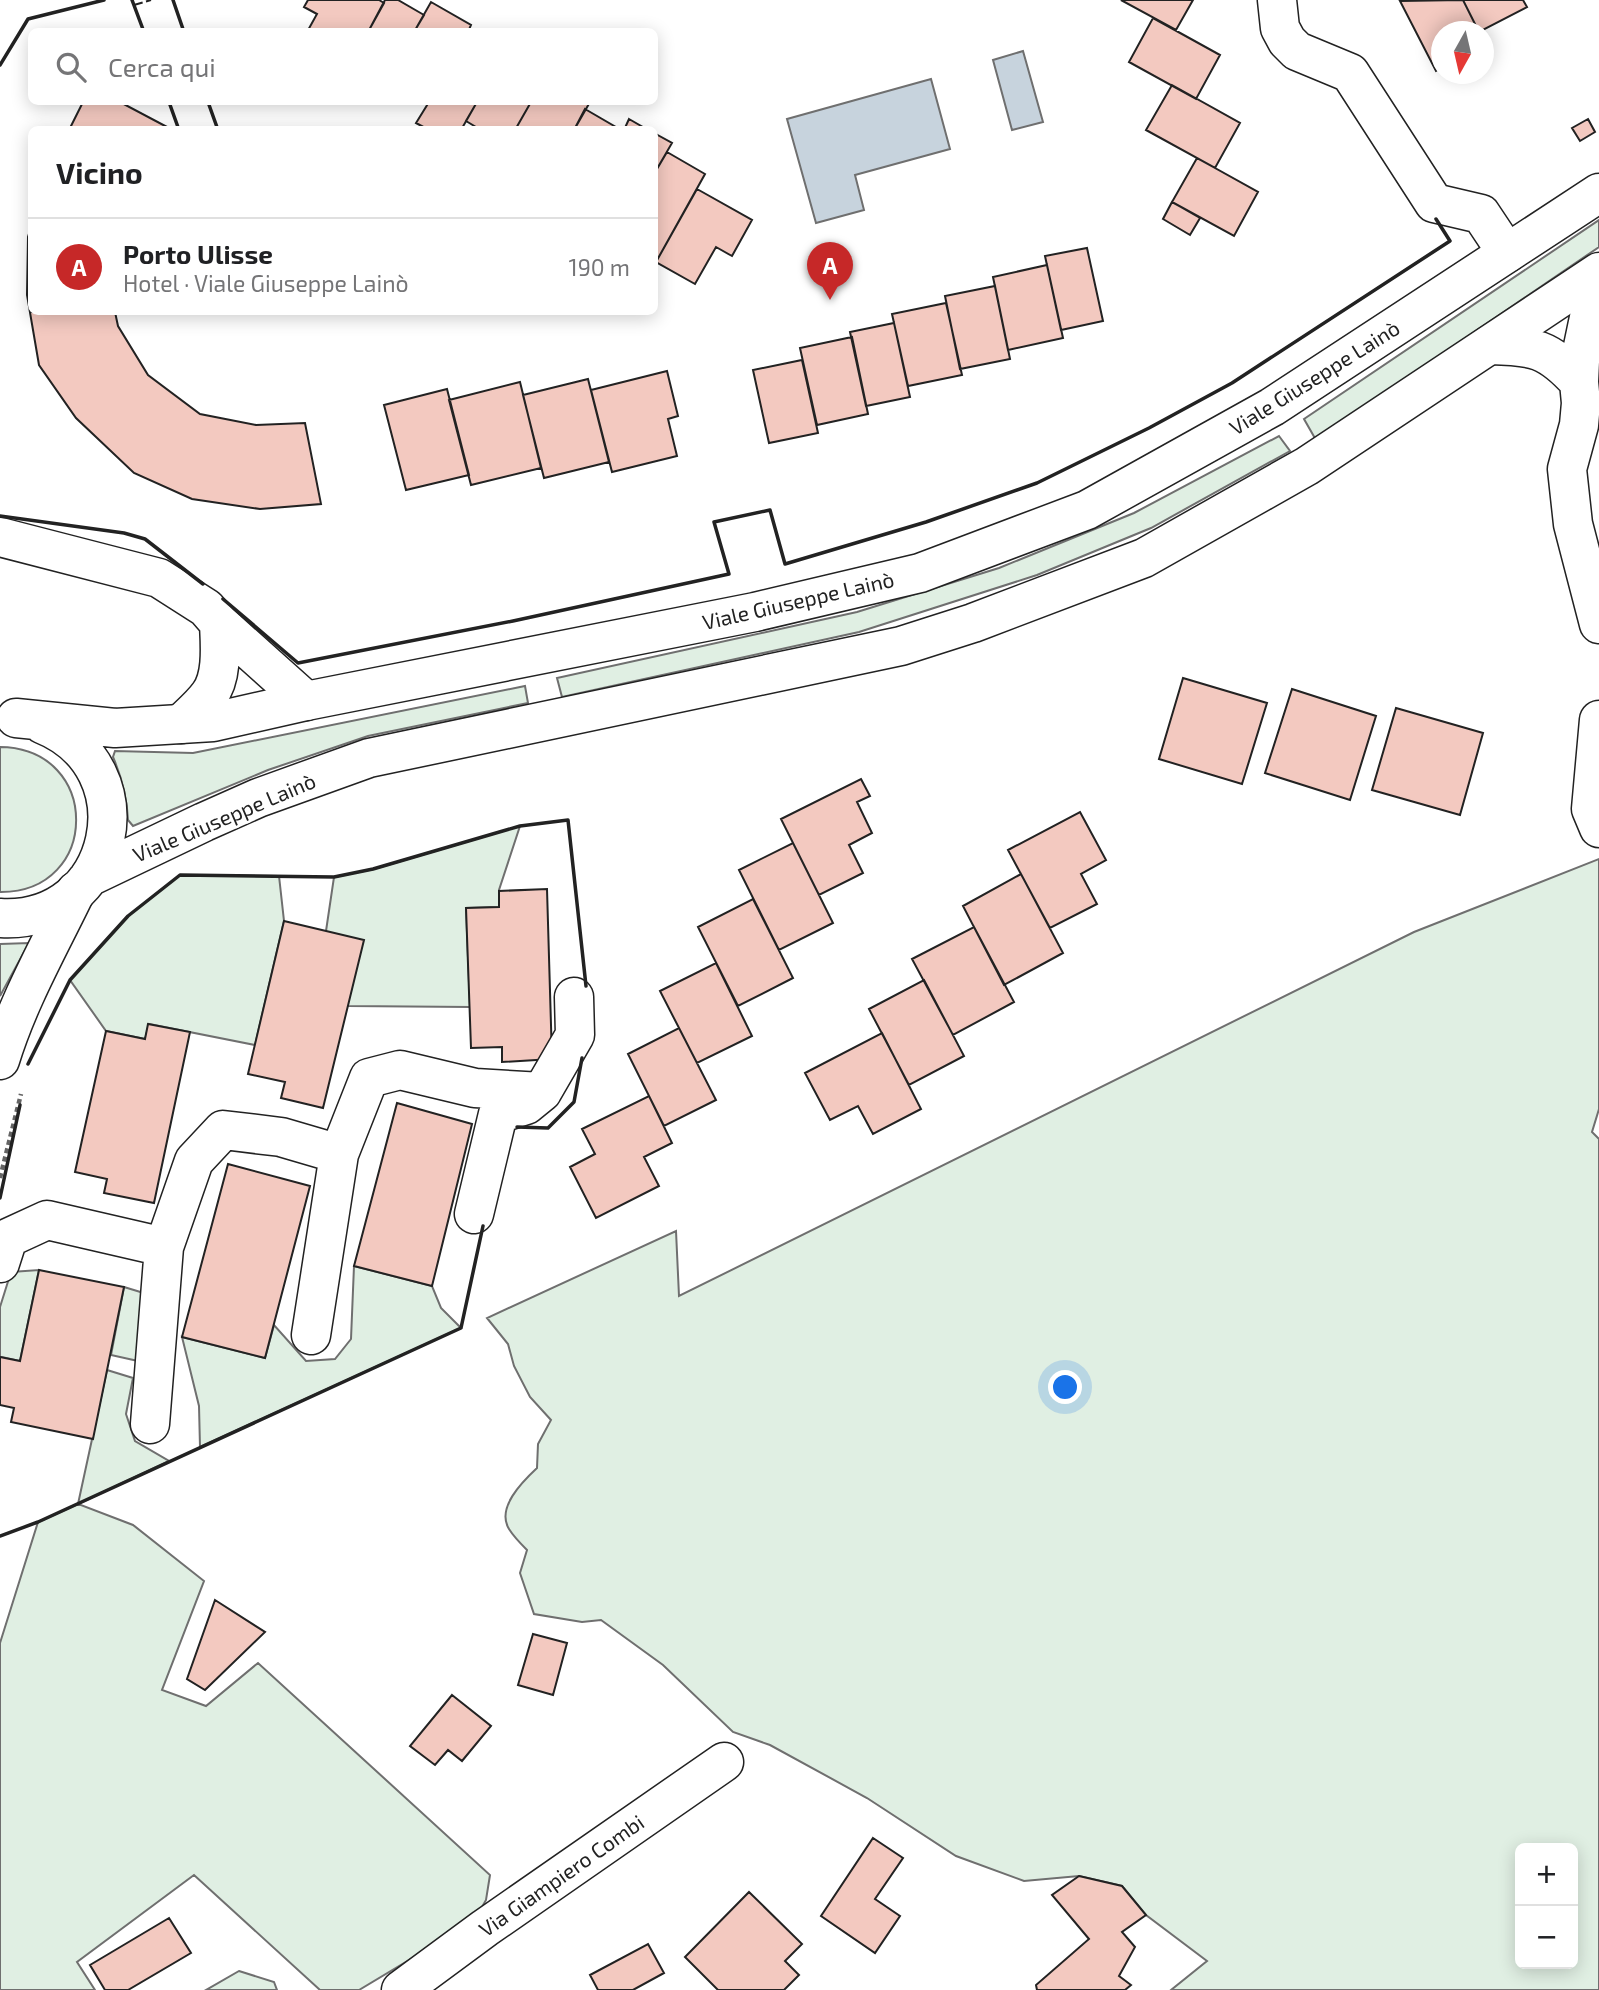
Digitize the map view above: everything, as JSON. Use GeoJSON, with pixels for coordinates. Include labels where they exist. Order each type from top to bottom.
{"type":"FeatureCollection","features":[{"type":"Feature","properties":{"kind":"main road"},"geometry":{"type":"LineString","coordinates":[[1277,0],[1280,28],[1287,40],[1297,51],[1350,73],[1434,203],[1481,214],[1507,253]]}},
{"type":"Feature","properties":{"kind":"main road","name":"Viale Giuseppe Lainò"},"geometry":{"type":"LineString","coordinates":[[8,718],[115,728],[213,722],[780,606],[919,573],[1098,504],[1272,407],[1599,193]]}},
{"type":"Feature","properties":{"kind":"main road","name":"Viale Giuseppe Lainò"},"geometry":{"type":"LineString","coordinates":[[0,918],[23,917],[42,912],[60,904],[82,884],[204,822],[258,798],[369,758],[901,646],[973,623],[1132,563],[1307,466],[1599,272]]}},
{"type":"Feature","properties":{"kind":"main road"},"geometry":{"type":"LineString","coordinates":[[1599,292],[1590,313],[1580,361],[1586,396],[1567,469],[1573,524],[1599,624]]}},
{"type":"Feature","properties":{"kind":"main road"},"geometry":{"type":"LineString","coordinates":[[1490,345],[1537,349],[1553,358],[1586,396]]}},
{"type":"Feature","properties":{"kind":"main road"},"geometry":{"type":"LineString","coordinates":[[0,537],[159,578],[206,608],[219,623],[306,701]]}},
{"type":"Feature","properties":{"kind":"main road"},"geometry":{"type":"LineString","coordinates":[[181,724],[211,693],[220,653],[219,623]]}},
{"type":"Feature","properties":{"kind":"main road"},"geometry":{"type":"LineString","coordinates":[[8,718],[35,721],[53,728],[69,738],[83,752],[99,776],[107,804],[108,823],[106,842],[99,861],[82,884],[31,978],[6,1042],[11,1073]]}},
{"type":"Feature","properties":{"kind":"main road"},"geometry":{"type":"LineString","coordinates":[[1599,720],[1591,809],[1599,828]]}},
{"type":"Feature","properties":{"kind":"main road"},"geometry":{"type":"LineString","coordinates":[[474,1214],[498,1114],[526,1105],[542,1093],[575,1035],[574,997]]}},
{"type":"Feature","properties":{"kind":"main road"},"geometry":{"type":"LineString","coordinates":[[311,1335],[339,1153],[369,1078],[400,1070],[475,1088],[542,1093]]}},
{"type":"Feature","properties":{"kind":"main road"},"geometry":{"type":"LineString","coordinates":[[150,1424],[164,1247],[194,1161],[223,1130],[281,1137],[339,1153]]}},
{"type":"Feature","properties":{"kind":"main road"},"geometry":{"type":"LineString","coordinates":[[0,1263],[8,1238],[47,1220],[164,1247]]}},
{"type":"Feature","properties":{"kind":"main road","name":"Via Giampiero Combi"},"geometry":{"type":"LineString","coordinates":[[401,1990],[485,1928],[724,1762]]}},
{"type":"Feature","properties":{"kind":"path"},"geometry":{"type":"LineString","coordinates":[[0,1178],[11,1073]]}},
{"type":"Feature","properties":{"kind":"green space"},"geometry":{"type":"Polygon","coordinates":[[[1599,220],[1599,247],[1316,440],[1304,419],[1599,220]]]}},
{"type":"Feature","properties":{"kind":"green space"},"geometry":{"type":"Polygon","coordinates":[[[1279,436],[1290,451],[1151,528],[1037,575],[859,632],[562,697],[557,678],[857,612],[999,568],[1134,513],[1279,436]]]}},
{"type":"Feature","properties":{"kind":"green space"},"geometry":{"type":"Polygon","coordinates":[[[525,686],[528,703],[368,736],[268,770],[133,826],[128,820],[124,788],[113,757],[115,751],[193,753],[525,686]]]}},
{"type":"Feature","properties":{"kind":"green space"},"geometry":{"type":"Polygon","coordinates":[[[0,747],[33,754],[57,770],[71,794],[76,820],[71,847],[57,870],[33,886],[0,892],[0,747]]]}},
{"type":"Feature","properties":{"kind":"green space"},"geometry":{"type":"Polygon","coordinates":[[[520,826],[499,890],[499,907],[466,908],[470,1007],[348,1006],[326,931],[334,877],[374,869],[520,826]]]}},
{"type":"Feature","properties":{"kind":"green space"},"geometry":{"type":"Polygon","coordinates":[[[1599,859],[1599,1109],[1592,1132],[1599,1139],[1599,1990],[1171,1990],[1207,1961],[1146,1915],[1122,1886],[1079,1876],[1024,1881],[956,1856],[867,1798],[770,1745],[733,1732],[663,1665],[601,1620],[582,1622],[534,1614],[520,1573],[527,1550],[509,1529],[506,1513],[512,1496],[537,1468],[538,1444],[551,1420],[530,1397],[514,1366],[508,1344],[487,1318],[676,1231],[679,1296],[1414,932],[1599,859]]]}},
{"type":"Feature","properties":{"kind":"green space"},"geometry":{"type":"Polygon","coordinates":[[[180,875],[279,876],[284,921],[255,1045],[149,1024],[145,1039],[106,1031],[70,980],[128,916],[180,875]]]}},
{"type":"Feature","properties":{"kind":"green space"},"geometry":{"type":"Polygon","coordinates":[[[29,943],[0,996],[0,944],[29,943]]]}},
{"type":"Feature","properties":{"kind":"green space"},"geometry":{"type":"Polygon","coordinates":[[[354,1266],[432,1286],[441,1308],[461,1328],[200,1447],[199,1406],[182,1337],[265,1358],[274,1325],[306,1361],[335,1359],[351,1339],[354,1266]]]}},
{"type":"Feature","properties":{"kind":"green space"},"geometry":{"type":"Polygon","coordinates":[[[39,1270],[20,1361],[0,1359],[0,1307],[11,1272],[39,1270]]]}},
{"type":"Feature","properties":{"kind":"green space"},"geometry":{"type":"Polygon","coordinates":[[[124,1287],[147,1294],[138,1361],[111,1355],[124,1287]]]}},
{"type":"Feature","properties":{"kind":"green space"},"geometry":{"type":"Polygon","coordinates":[[[107,1370],[133,1378],[126,1414],[135,1441],[169,1461],[78,1504],[107,1370]]]}},
{"type":"Feature","properties":{"kind":"green space"},"geometry":{"type":"Polygon","coordinates":[[[78,1504],[133,1525],[204,1581],[162,1690],[206,1706],[258,1663],[490,1875],[486,1900],[474,1921],[359,1990],[320,1990],[194,1875],[77,1962],[95,1990],[0,1990],[0,1643],[38,1522],[78,1504]]]}},
{"type":"Feature","properties":{"kind":"green space"},"geometry":{"type":"Polygon","coordinates":[[[239,1971],[274,1982],[277,1990],[206,1990],[239,1971]]]}},
{"type":"Feature","properties":{"kind":"shaded area"},"geometry":{"type":"Polygon","coordinates":[[[1023,51],[1043,122],[1012,130],[993,60],[1023,51]]]}},
{"type":"Feature","properties":{"kind":"shaded area"},"geometry":{"type":"Polygon","coordinates":[[[931,79],[950,149],[855,175],[864,210],[816,223],[787,119],[931,79]]]}},
{"type":"Feature","properties":{"kind":"building"},"geometry":{"type":"Polygon","coordinates":[[[308,0],[379,0],[384,3],[370,28],[309,28],[317,14],[304,7],[308,0]]]}},
{"type":"Feature","properties":{"kind":"building"},"geometry":{"type":"Polygon","coordinates":[[[385,0],[398,0],[424,15],[416,28],[370,28],[385,0]]]}},
{"type":"Feature","properties":{"kind":"building"},"geometry":{"type":"Polygon","coordinates":[[[1121,0],[1193,0],[1176,30],[1121,0]]]}},
{"type":"Feature","properties":{"kind":"building"},"geometry":{"type":"Polygon","coordinates":[[[1463,0],[1523,0],[1527,7],[1494,24],[1494,21],[1474,21],[1463,0]]]}},
{"type":"Feature","properties":{"kind":"building"},"geometry":{"type":"Polygon","coordinates":[[[1463,0],[1474,21],[1431,21],[1431,61],[1400,1],[1463,0]]]}},
{"type":"Feature","properties":{"kind":"building"},"geometry":{"type":"Polygon","coordinates":[[[431,2],[471,25],[470,28],[416,28],[431,2]]]}},
{"type":"Feature","properties":{"kind":"building"},"geometry":{"type":"Polygon","coordinates":[[[1153,18],[1220,55],[1196,99],[1129,62],[1153,18]]]}},
{"type":"Feature","properties":{"kind":"building"},"geometry":{"type":"Polygon","coordinates":[[[1172,85],[1240,123],[1215,168],[1146,130],[1172,85]]]}},
{"type":"Feature","properties":{"kind":"building"},"geometry":{"type":"Polygon","coordinates":[[[82,105],[126,105],[165,126],[71,126],[82,105]]]}},
{"type":"Feature","properties":{"kind":"building"},"geometry":{"type":"Polygon","coordinates":[[[427,105],[475,105],[463,126],[422,126],[416,123],[427,105]]]}},
{"type":"Feature","properties":{"kind":"building"},"geometry":{"type":"Polygon","coordinates":[[[475,105],[529,105],[517,126],[474,126],[466,121],[475,105]]]}},
{"type":"Feature","properties":{"kind":"building"},"geometry":{"type":"Polygon","coordinates":[[[529,105],[588,105],[576,126],[517,126],[529,105]]]}},
{"type":"Feature","properties":{"kind":"building"},"geometry":{"type":"Polygon","coordinates":[[[585,109],[614,126],[576,126],[585,109]]]}},
{"type":"Feature","properties":{"kind":"building"},"geometry":{"type":"Polygon","coordinates":[[[629,119],[641,126],[626,126],[629,119]]]}},
{"type":"Feature","properties":{"kind":"building"},"geometry":{"type":"Polygon","coordinates":[[[1588,119],[1595,132],[1580,141],[1572,128],[1588,119]]]}},
{"type":"Feature","properties":{"kind":"building"},"geometry":{"type":"Polygon","coordinates":[[[658,135],[672,143],[658,167],[658,135]]]}},
{"type":"Feature","properties":{"kind":"building"},"geometry":{"type":"Polygon","coordinates":[[[667,152],[705,174],[658,258],[658,167],[667,152]]]}},
{"type":"Feature","properties":{"kind":"building"},"geometry":{"type":"Polygon","coordinates":[[[1197,158],[1258,192],[1234,236],[1172,202],[1197,158]]]}},
{"type":"Feature","properties":{"kind":"building"},"geometry":{"type":"Polygon","coordinates":[[[697,189],[752,220],[732,256],[716,247],[695,284],[658,263],[658,258],[697,189]]]}},
{"type":"Feature","properties":{"kind":"building"},"geometry":{"type":"Polygon","coordinates":[[[1172,202],[1200,218],[1190,235],[1163,219],[1172,202]]]}},
{"type":"Feature","properties":{"kind":"building"},"geometry":{"type":"Polygon","coordinates":[[[28,237],[28,301],[27,295],[28,237]]]}},
{"type":"Feature","properties":{"kind":"building"},"geometry":{"type":"Polygon","coordinates":[[[1087,248],[1103,321],[1061,330],[1045,256],[1087,248]]]}},
{"type":"Feature","properties":{"kind":"building"},"geometry":{"type":"Polygon","coordinates":[[[1047,265],[1063,338],[1008,350],[993,277],[1047,265]]]}},
{"type":"Feature","properties":{"kind":"building"},"geometry":{"type":"Polygon","coordinates":[[[995,286],[1010,359],[960,369],[945,296],[995,286]]]}},
{"type":"Feature","properties":{"kind":"building"},"geometry":{"type":"Polygon","coordinates":[[[946,303],[962,375],[908,386],[892,314],[946,303]]]}},
{"type":"Feature","properties":{"kind":"building"},"geometry":{"type":"Polygon","coordinates":[[[30,315],[116,315],[118,326],[148,375],[200,414],[256,425],[305,423],[321,504],[260,509],[192,499],[134,473],[76,418],[39,365],[30,315]]]}},
{"type":"Feature","properties":{"kind":"building"},"geometry":{"type":"Polygon","coordinates":[[[894,323],[910,397],[866,406],[850,332],[894,323]]]}},
{"type":"Feature","properties":{"kind":"building"},"geometry":{"type":"Polygon","coordinates":[[[852,337],[868,414],[817,425],[800,348],[852,337]]]}},
{"type":"Feature","properties":{"kind":"building"},"geometry":{"type":"Polygon","coordinates":[[[802,360],[818,433],[769,443],[753,370],[802,360]]]}},
{"type":"Feature","properties":{"kind":"building"},"geometry":{"type":"Polygon","coordinates":[[[667,371],[678,416],[668,419],[677,456],[612,472],[591,390],[667,371]]]}},
{"type":"Feature","properties":{"kind":"building"},"geometry":{"type":"Polygon","coordinates":[[[588,379],[609,462],[544,478],[523,395],[588,379]]]}},
{"type":"Feature","properties":{"kind":"building"},"geometry":{"type":"Polygon","coordinates":[[[520,382],[541,468],[471,485],[449,400],[520,382]]]}},
{"type":"Feature","properties":{"kind":"building"},"geometry":{"type":"Polygon","coordinates":[[[447,389],[469,475],[406,490],[384,405],[447,389]]]}},
{"type":"Feature","properties":{"kind":"building"},"geometry":{"type":"Polygon","coordinates":[[[1183,678],[1267,703],[1242,784],[1159,759],[1183,678]]]}},
{"type":"Feature","properties":{"kind":"building"},"geometry":{"type":"Polygon","coordinates":[[[1292,689],[1376,716],[1350,800],[1265,773],[1292,689]]]}},
{"type":"Feature","properties":{"kind":"building"},"geometry":{"type":"Polygon","coordinates":[[[1396,708],[1483,733],[1460,815],[1372,790],[1396,708]]]}},
{"type":"Feature","properties":{"kind":"building"},"geometry":{"type":"Polygon","coordinates":[[[861,779],[870,796],[857,802],[872,833],[849,845],[863,873],[819,895],[781,819],[861,779]]]}},
{"type":"Feature","properties":{"kind":"building"},"geometry":{"type":"Polygon","coordinates":[[[1080,812],[1106,860],[1081,874],[1097,904],[1050,928],[1008,850],[1080,812]]]}},
{"type":"Feature","properties":{"kind":"building"},"geometry":{"type":"Polygon","coordinates":[[[793,843],[833,923],[779,950],[739,870],[793,843]]]}},
{"type":"Feature","properties":{"kind":"building"},"geometry":{"type":"Polygon","coordinates":[[[1021,874],[1063,953],[1004,985],[963,906],[1021,874]]]}},
{"type":"Feature","properties":{"kind":"building"},"geometry":{"type":"Polygon","coordinates":[[[547,889],[552,1059],[502,1062],[502,1047],[471,1048],[466,908],[499,907],[499,891],[547,889]]]}},
{"type":"Feature","properties":{"kind":"building"},"geometry":{"type":"Polygon","coordinates":[[[753,899],[793,978],[738,1006],[698,927],[753,899]]]}},
{"type":"Feature","properties":{"kind":"building"},"geometry":{"type":"Polygon","coordinates":[[[284,921],[364,940],[323,1108],[281,1098],[285,1082],[248,1074],[284,921]]]}},
{"type":"Feature","properties":{"kind":"building"},"geometry":{"type":"Polygon","coordinates":[[[974,927],[1014,1002],[953,1035],[912,959],[974,927]]]}},
{"type":"Feature","properties":{"kind":"building"},"geometry":{"type":"Polygon","coordinates":[[[716,963],[752,1036],[697,1063],[660,991],[716,963]]]}},
{"type":"Feature","properties":{"kind":"building"},"geometry":{"type":"Polygon","coordinates":[[[924,980],[964,1056],[909,1085],[869,1009],[924,980]]]}},
{"type":"Feature","properties":{"kind":"building"},"geometry":{"type":"Polygon","coordinates":[[[148,1024],[190,1032],[154,1203],[104,1193],[107,1179],[75,1172],[106,1031],[145,1039],[148,1024]]]}},
{"type":"Feature","properties":{"kind":"building"},"geometry":{"type":"Polygon","coordinates":[[[679,1028],[716,1100],[664,1126],[628,1054],[679,1028]]]}},
{"type":"Feature","properties":{"kind":"building"},"geometry":{"type":"Polygon","coordinates":[[[882,1033],[921,1109],[873,1134],[858,1106],[830,1120],[805,1073],[882,1033]]]}},
{"type":"Feature","properties":{"kind":"building"},"geometry":{"type":"Polygon","coordinates":[[[649,1096],[672,1143],[644,1157],[659,1186],[596,1218],[570,1167],[595,1154],[582,1129],[649,1096]]]}},
{"type":"Feature","properties":{"kind":"building"},"geometry":{"type":"Polygon","coordinates":[[[397,1103],[472,1124],[432,1286],[354,1266],[397,1103]]]}},
{"type":"Feature","properties":{"kind":"building"},"geometry":{"type":"Polygon","coordinates":[[[228,1164],[310,1186],[265,1358],[182,1337],[228,1164]]]}},
{"type":"Feature","properties":{"kind":"building"},"geometry":{"type":"Polygon","coordinates":[[[39,1270],[124,1287],[93,1439],[11,1422],[14,1408],[0,1405],[0,1357],[20,1361],[39,1270]]]}},
{"type":"Feature","properties":{"kind":"building"},"geometry":{"type":"Polygon","coordinates":[[[215,1600],[265,1632],[205,1690],[187,1679],[215,1600]]]}},
{"type":"Feature","properties":{"kind":"building"},"geometry":{"type":"Polygon","coordinates":[[[533,1634],[567,1643],[553,1695],[518,1685],[533,1634]]]}},
{"type":"Feature","properties":{"kind":"building"},"geometry":{"type":"Polygon","coordinates":[[[452,1695],[491,1726],[462,1761],[448,1750],[435,1765],[410,1746],[452,1695]]]}},
{"type":"Feature","properties":{"kind":"building"},"geometry":{"type":"Polygon","coordinates":[[[873,1838],[903,1858],[875,1899],[900,1916],[875,1953],[821,1916],[873,1838]]]}},
{"type":"Feature","properties":{"kind":"building"},"geometry":{"type":"Polygon","coordinates":[[[1079,1876],[1122,1886],[1146,1915],[1122,1932],[1135,1947],[1119,1976],[1131,1985],[1125,1990],[1037,1990],[1036,1985],[1089,1939],[1052,1895],[1079,1876]]]}},
{"type":"Feature","properties":{"kind":"building"},"geometry":{"type":"Polygon","coordinates":[[[749,1892],[802,1944],[785,1961],[799,1975],[784,1990],[718,1990],[685,1957],[749,1892]]]}},
{"type":"Feature","properties":{"kind":"building"},"geometry":{"type":"Polygon","coordinates":[[[169,1918],[191,1953],[128,1990],[105,1990],[90,1965],[169,1918]]]}},
{"type":"Feature","properties":{"kind":"building"},"geometry":{"type":"Polygon","coordinates":[[[648,1944],[664,1973],[633,1990],[598,1990],[590,1975],[648,1944]]]}},
{"type":"Feature","properties":{"kind":"fence"},"geometry":{"type":"LineString","coordinates":[[134,5],[151,0]]}},
{"type":"Feature","properties":{"kind":"wall"},"geometry":{"type":"LineString","coordinates":[[0,65],[28,19],[104,0]]}},
{"type":"Feature","properties":{"kind":"wall"},"geometry":{"type":"LineString","coordinates":[[132,0],[142,28]]}},
{"type":"Feature","properties":{"kind":"wall"},"geometry":{"type":"LineString","coordinates":[[173,0],[183,28]]}},
{"type":"Feature","properties":{"kind":"wall"},"geometry":{"type":"LineString","coordinates":[[170,105],[178,126]]}},
{"type":"Feature","properties":{"kind":"wall"},"geometry":{"type":"LineString","coordinates":[[209,105],[217,126]]}},
{"type":"Feature","properties":{"kind":"wall"},"geometry":{"type":"LineString","coordinates":[[223,599],[298,663],[513,621],[729,574],[714,522],[770,510],[785,564],[926,522],[1037,483],[1149,428],[1232,383],[1450,241],[1436,219]]}},
{"type":"Feature","properties":{"kind":"wall"},"geometry":{"type":"LineString","coordinates":[[0,516],[124,533],[145,539],[203,584]]}},
{"type":"Feature","properties":{"kind":"wall"},"geometry":{"type":"LineString","coordinates":[[28,1064],[70,980],[128,916],[180,875],[334,877],[373,869],[520,826],[568,820],[586,986]]}},
{"type":"Feature","properties":{"kind":"wall"},"geometry":{"type":"LineString","coordinates":[[517,1127],[548,1128],[574,1102],[582,1058]]}},
{"type":"Feature","properties":{"kind":"wall"},"geometry":{"type":"LineString","coordinates":[[0,1198],[20,1105]]}},
{"type":"Feature","properties":{"kind":"wall"},"geometry":{"type":"LineString","coordinates":[[0,1536],[38,1522],[461,1328],[483,1226]]}},
{"type":"Feature","properties":{"kind":"place","name":"Porto Ulisse"},"geometry":{"type":"Point","coordinates":[830,300]}}]}
